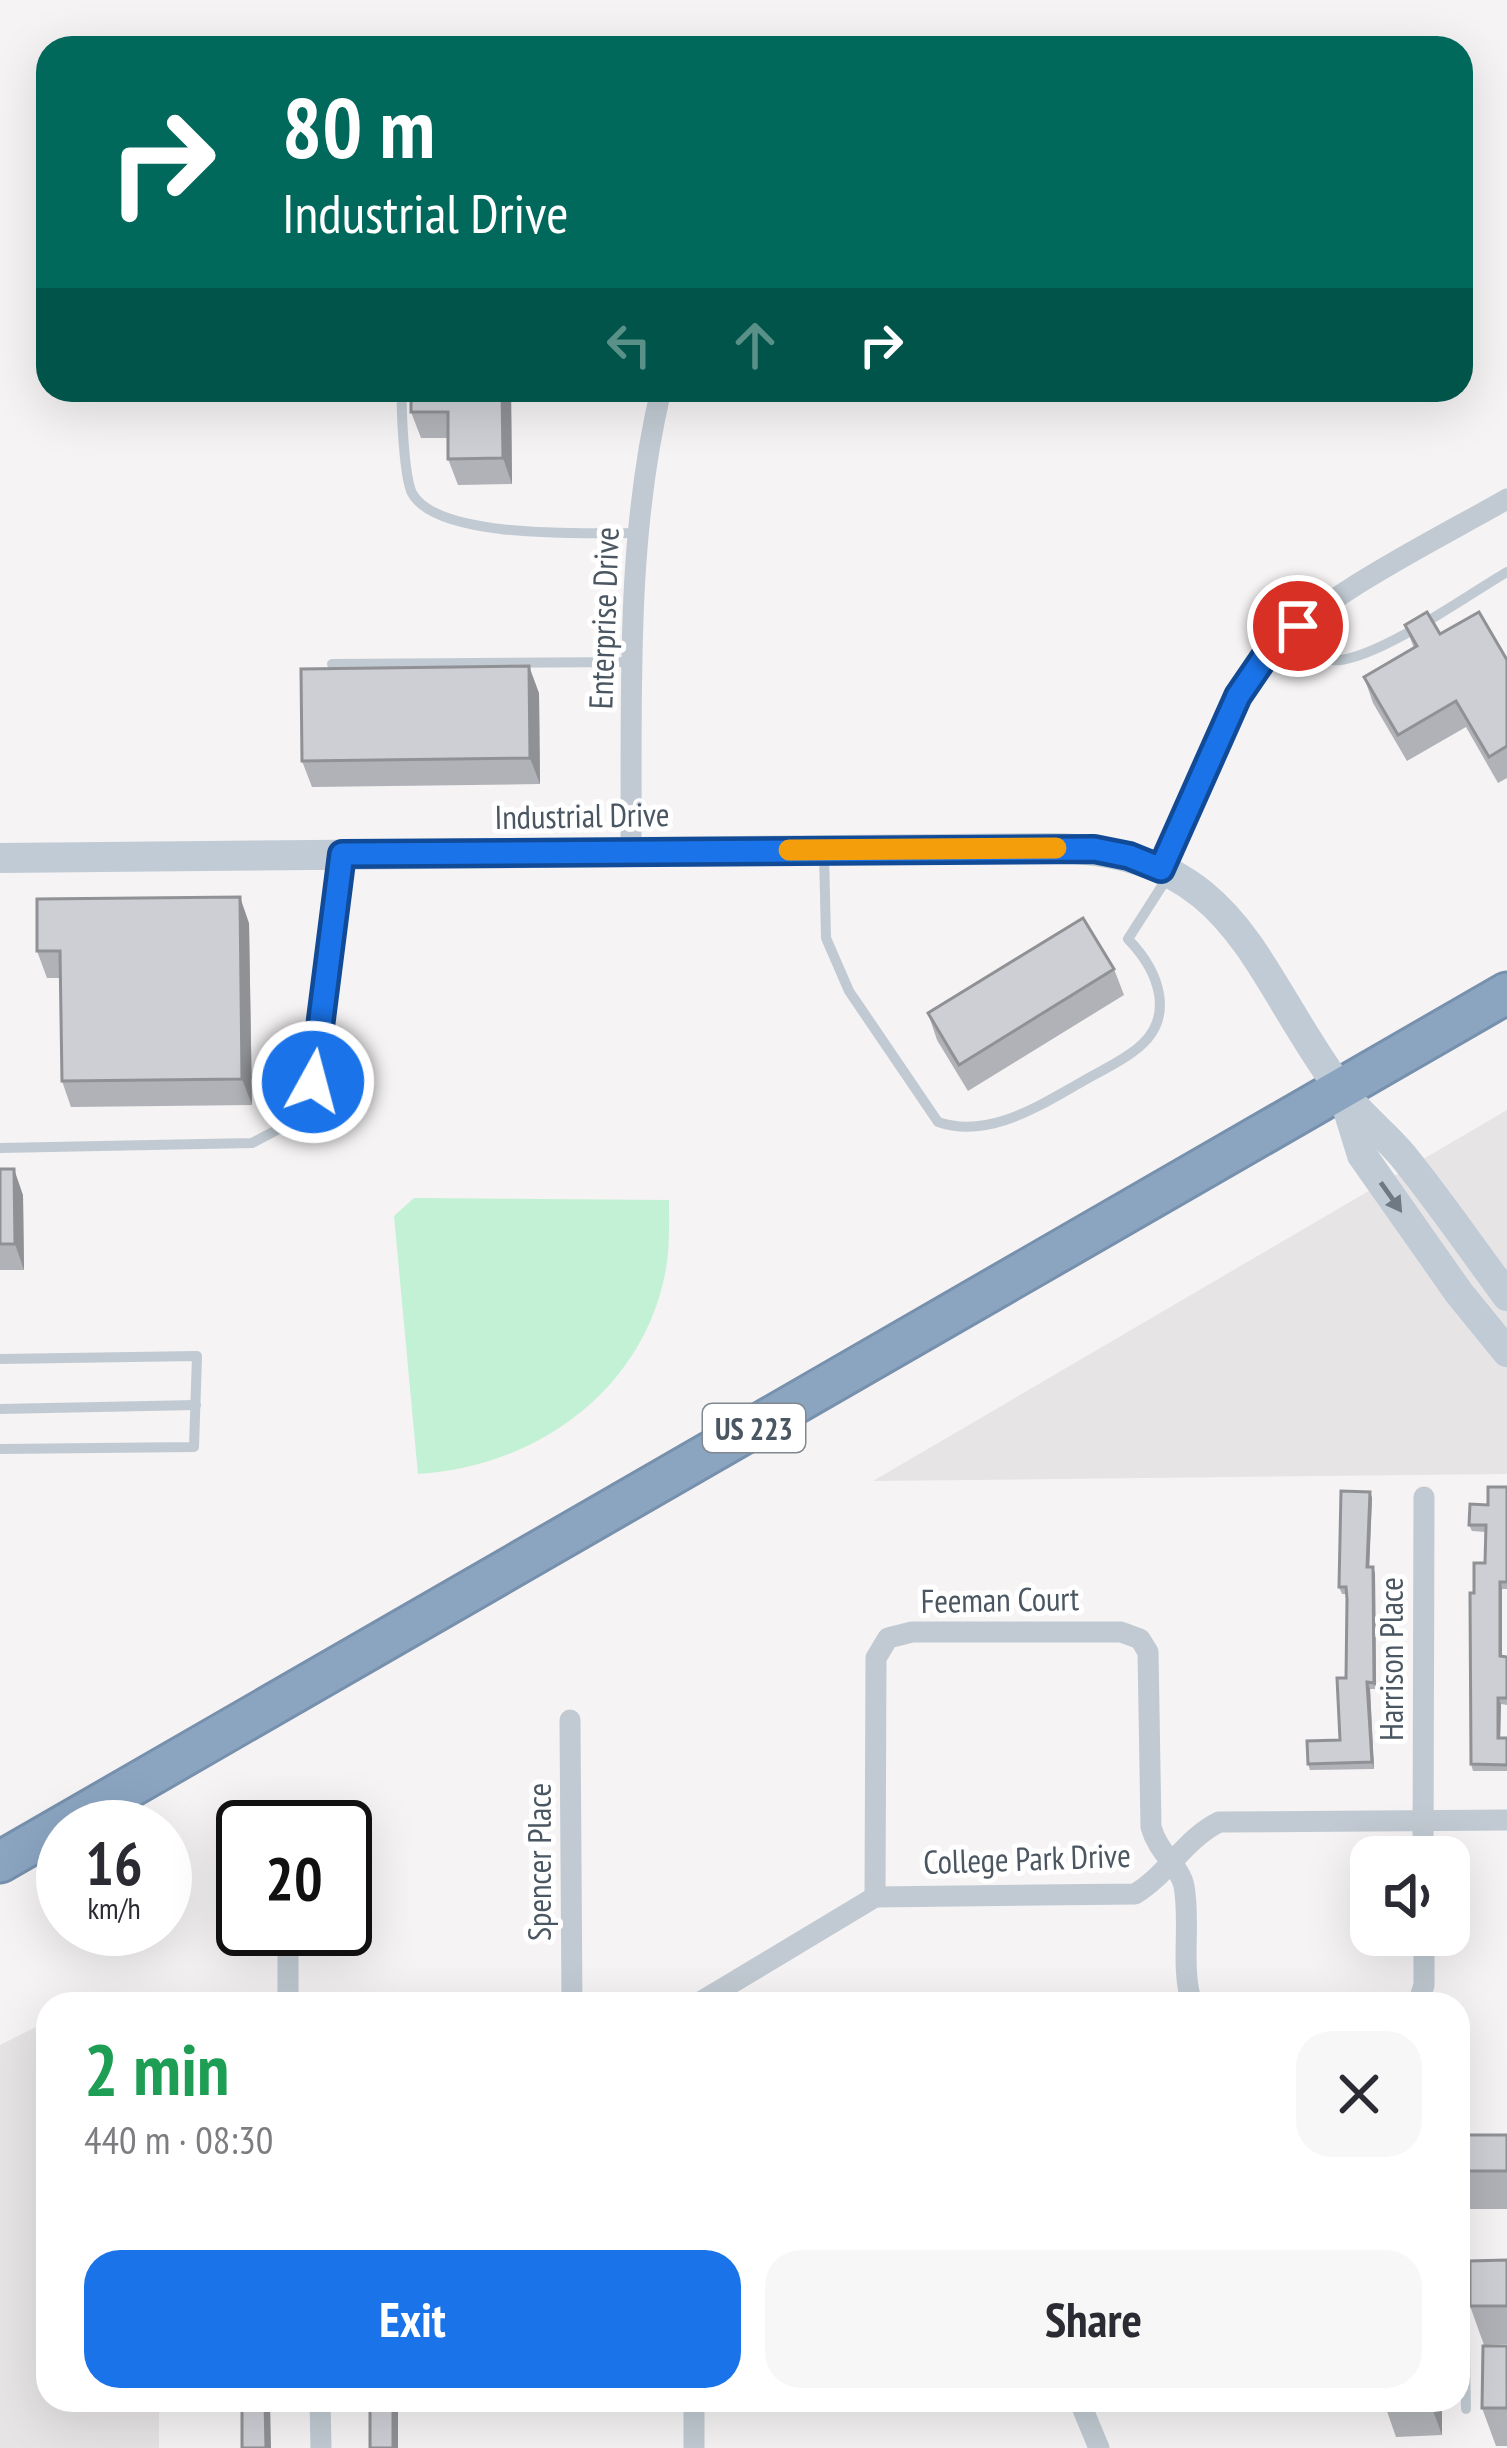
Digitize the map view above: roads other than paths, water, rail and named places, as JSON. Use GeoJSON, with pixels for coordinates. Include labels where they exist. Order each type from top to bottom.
{"type":"FeatureCollection","features":[{"type":"Feature","properties":{"kind":"highway","name":"US 223"},"geometry":{"type":"LineString","coordinates":[[0,1862],[1507,993]]}},
{"type":"Feature","properties":{"kind":"street","name":"Enterprise Drive"},"geometry":{"type":"LineString","coordinates":[[631,850],[638,533],[659,402]]}},
{"type":"Feature","properties":{"kind":"street"},"geometry":{"type":"LineString","coordinates":[[1165,872],[1238,696],[1274,648],[1335,599],[1507,499]]}},
{"type":"Feature","properties":{"kind":"street","name":"Industrial Drive"},"geometry":{"type":"LineString","coordinates":[[0,858],[1094,849],[1129,856],[1189,884],[1243,934],[1342,1092]]}},
{"type":"Feature","properties":{"kind":"street"},"geometry":{"type":"LineString","coordinates":[[1342,1092],[1401,1154],[1507,1297]]}},
{"type":"Feature","properties":{"kind":"street"},"geometry":{"type":"LineString","coordinates":[[1342,1092],[1362,1155],[1459,1293],[1507,1352]]}},
{"type":"Feature","properties":{"kind":"street","name":"Harrison Place"},"geometry":{"type":"LineString","coordinates":[[1423,1836],[1424,1497]]}},
{"type":"Feature","properties":{"kind":"street","name":"Feeman Court"},"geometry":{"type":"LineString","coordinates":[[875,1897],[876,1658],[888,1638],[912,1632],[1099,1630],[1140,1639],[1148,1652],[1150,1673],[1151,1827],[1156,1846],[1171,1865]]}},
{"type":"Feature","properties":{"kind":"street","name":"Spencer Place"},"geometry":{"type":"LineString","coordinates":[[570,1720],[572,1992]]}},
{"type":"Feature","properties":{"kind":"street","name":"College Park Drive"},"geometry":{"type":"LineString","coordinates":[[875,1897],[1135,1894],[1157,1881],[1190,1841],[1220,1822],[1507,1820]]}},
{"type":"Feature","properties":{"kind":"street"},"geometry":{"type":"LineString","coordinates":[[1171,1865],[1182,1878],[1185,1894],[1188,1992]]}},
{"type":"Feature","properties":{"kind":"street"},"geometry":{"type":"LineString","coordinates":[[717,1992],[875,1897]]}},
{"type":"Feature","properties":{"kind":"street"},"geometry":{"type":"LineString","coordinates":[[287,1956],[288,1992]]}},
{"type":"Feature","properties":{"kind":"street"},"geometry":{"type":"LineString","coordinates":[[1422,1992],[1424,1956]]}},
{"type":"Feature","properties":{"kind":"street"},"geometry":{"type":"LineString","coordinates":[[320,2412],[320,2448]]}},
{"type":"Feature","properties":{"kind":"street"},"geometry":{"type":"LineString","coordinates":[[694,2412],[694,2448]]}},
{"type":"Feature","properties":{"kind":"street"},"geometry":{"type":"LineString","coordinates":[[1084,2412],[1099,2448]]}},
{"type":"Feature","properties":{"kind":"lane"},"geometry":{"type":"LineString","coordinates":[[401,402],[412,493],[434,514],[531,534],[638,533]]}},
{"type":"Feature","properties":{"kind":"lane"},"geometry":{"type":"LineString","coordinates":[[1274,648],[1327,660],[1344,659],[1389,640],[1507,572]]}},
{"type":"Feature","properties":{"kind":"lane"},"geometry":{"type":"LineString","coordinates":[[332,664],[632,662]]}},
{"type":"Feature","properties":{"kind":"lane"},"geometry":{"type":"LineString","coordinates":[[824,850],[826,938],[849,991],[938,1122],[962,1127],[1022,1116],[1136,1050],[1151,1034],[1160,985],[1147,958],[1128,939],[1165,872]]}},
{"type":"Feature","properties":{"kind":"lane"},"geometry":{"type":"LineString","coordinates":[[0,1148],[252,1144],[296,1120],[313,1082],[342,854]]}},
{"type":"Feature","properties":{"kind":"lane"},"geometry":{"type":"LineString","coordinates":[[0,1359],[197,1356],[194,1447],[0,1449]]}},
{"type":"Feature","properties":{"kind":"lane"},"geometry":{"type":"LineString","coordinates":[[0,1408],[196,1405]]}},
{"type":"Feature","properties":{"kind":"lane"},"geometry":{"type":"LineString","coordinates":[[1470,2267],[1507,2266]]}}]}
